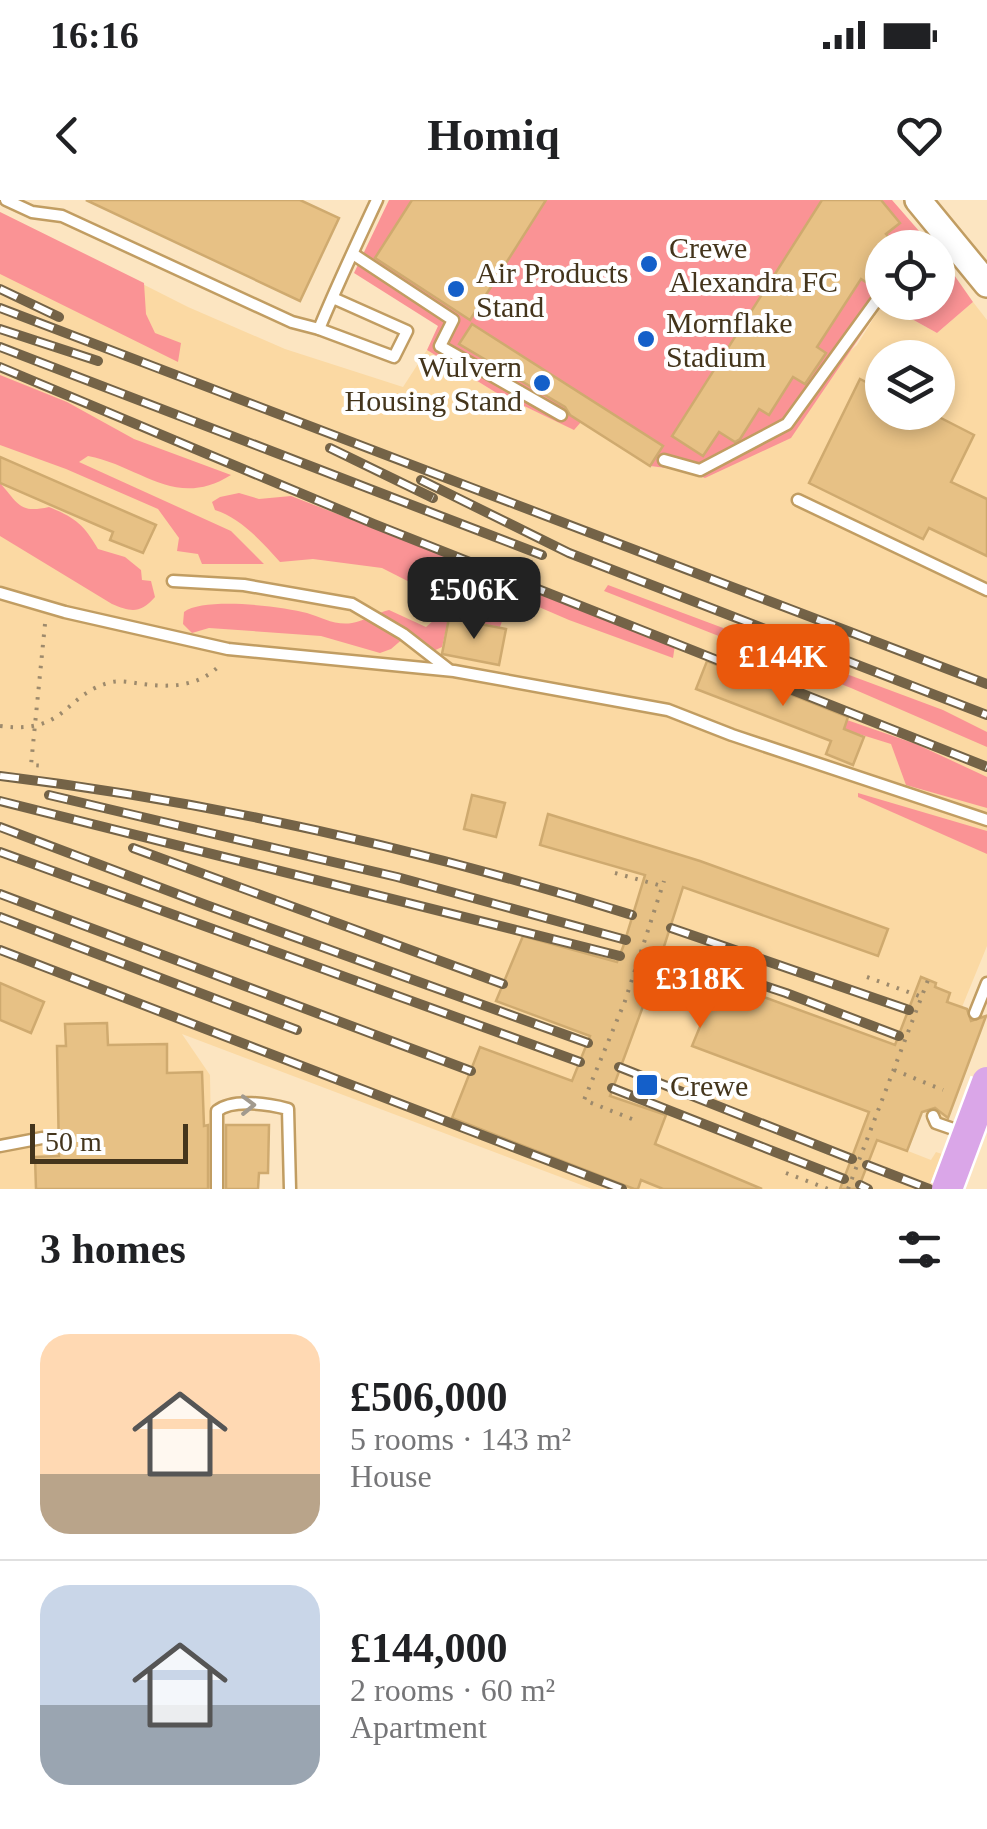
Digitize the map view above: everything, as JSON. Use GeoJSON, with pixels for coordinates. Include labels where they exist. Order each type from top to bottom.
{"type":"FeatureCollection","features":[{"type":"Feature","properties":{"kind":"main road"},"geometry":{"type":"LineString","coordinates":[[947,1189],[987,1082]]}},
{"type":"Feature","properties":{"kind":"street"},"geometry":{"type":"LineString","coordinates":[[918,200],[931,230]]}},
{"type":"Feature","properties":{"kind":"street"},"geometry":{"type":"LineString","coordinates":[[955,257],[987,284]]}},
{"type":"Feature","properties":{"kind":"lane"},"geometry":{"type":"LineString","coordinates":[[6,200],[32,212],[62,216],[292,322],[394,358],[407,331],[332,298]]}},
{"type":"Feature","properties":{"kind":"lane"},"geometry":{"type":"LineString","coordinates":[[319,329],[378,200]]}},
{"type":"Feature","properties":{"kind":"lane"},"geometry":{"type":"LineString","coordinates":[[352,254],[453,320],[440,346],[561,415]]}},
{"type":"Feature","properties":{"kind":"lane"},"geometry":{"type":"LineString","coordinates":[[664,460],[700,470],[786,424],[865,316]]}},
{"type":"Feature","properties":{"kind":"lane"},"geometry":{"type":"LineString","coordinates":[[798,500],[987,590]]}},
{"type":"Feature","properties":{"kind":"lane"},"geometry":{"type":"LineString","coordinates":[[173,581],[244,585],[352,604],[454,671]]}},
{"type":"Feature","properties":{"kind":"lane"},"geometry":{"type":"LineString","coordinates":[[0,593],[228,650],[454,671],[668,710],[751,742],[987,820]]}},
{"type":"Feature","properties":{"kind":"lane"},"geometry":{"type":"LineString","coordinates":[[975,1013],[987,984]]}},
{"type":"Feature","properties":{"kind":"lane"},"geometry":{"type":"LineString","coordinates":[[217,1189],[218,1111],[224,1105],[271,1104],[288,1109],[290,1189]]}},
{"type":"Feature","properties":{"kind":"lane"},"geometry":{"type":"LineString","coordinates":[[933,1116],[936,1123],[968,1134]]}},
{"type":"Feature","properties":{"kind":"lane"},"geometry":{"type":"LineString","coordinates":[[0,1146],[42,1138]]}},
{"type":"Feature","properties":{"kind":"path"},"geometry":{"type":"LineString","coordinates":[[45,766],[31,764],[46,606]]}},
{"type":"Feature","properties":{"kind":"path"},"geometry":{"type":"LineString","coordinates":[[0,726],[35,728],[116,680],[154,686],[188,685],[218,667],[228,650]]}},
{"type":"Feature","properties":{"kind":"path"},"geometry":{"type":"LineString","coordinates":[[615,873],[663,884],[624,1001],[584,1100],[632,1119]]}},
{"type":"Feature","properties":{"kind":"path"},"geometry":{"type":"LineString","coordinates":[[867,976],[922,997]]}},
{"type":"Feature","properties":{"kind":"path"},"geometry":{"type":"LineString","coordinates":[[848,1189],[928,980]]}},
{"type":"Feature","properties":{"kind":"path"},"geometry":{"type":"LineString","coordinates":[[894,1070],[943,1090]]}},
{"type":"Feature","properties":{"kind":"path"},"geometry":{"type":"LineString","coordinates":[[786,1173],[828,1189]]}},
{"type":"Feature","properties":{"kind":"shaded area","name":"Mornflake Stadium"},"geometry":{"type":"Polygon","coordinates":[[[389,200],[892,200],[918,230],[865,230],[865,320],[871,320],[791,438],[705,478],[650,466],[581,422],[574,430],[495,392],[427,350],[438,326],[354,273],[389,200]]]}},
{"type":"Feature","properties":{"kind":"shaded area"},"geometry":{"type":"Polygon","coordinates":[[[0,212],[188,307],[285,349],[403,387],[427,350],[495,392],[573,429],[580,422],[650,466],[705,478],[857,345],[872,320],[914,320],[937,333],[973,302],[987,320],[987,946],[962,1007],[986,1016],[947,1121],[922,1112],[908,1151],[931,1160],[936,1152],[942,1154],[928,1189],[592,1189],[182,1034],[210,1075],[212,1189],[0,1189],[0,212]]]}},
{"type":"Feature","properties":{"kind":"shaded area"},"geometry":{"type":"Polygon","coordinates":[[[0,212],[144,283],[146,314],[155,333],[181,343],[178,362],[0,274],[0,212]]]}},
{"type":"Feature","properties":{"kind":"shaded area","name":"Mornflake Stadium"},"geometry":{"type":"Polygon","coordinates":[[[955,276],[973,302],[955,318],[955,276]]]}},
{"type":"Feature","properties":{"kind":"shaded area","name":"Mornflake Stadium"},"geometry":{"type":"Polygon","coordinates":[[[914,320],[952,320],[937,333],[914,320]]]}},
{"type":"Feature","properties":{"kind":"shaded area"},"geometry":{"type":"Polygon","coordinates":[[[0,375],[67,402],[134,439],[231,475],[211,485],[175,487],[88,456],[79,462],[231,531],[264,564],[202,564],[198,554],[177,551],[179,538],[158,509],[0,445],[0,375]]]}},
{"type":"Feature","properties":{"kind":"shaded area"},"geometry":{"type":"Polygon","coordinates":[[[0,483],[25,508],[49,507],[66,515],[83,528],[98,549],[125,557],[141,570],[142,580],[151,581],[155,597],[140,609],[119,607],[0,536],[0,483]]]}},
{"type":"Feature","properties":{"kind":"shaded area"},"geometry":{"type":"Polygon","coordinates":[[[239,493],[259,499],[291,496],[675,645],[673,658],[511,595],[500,627],[449,616],[442,647],[429,653],[405,637],[380,653],[321,636],[209,628],[192,633],[183,624],[184,612],[208,605],[280,608],[346,624],[389,610],[426,627],[443,612],[443,599],[382,568],[313,559],[280,562],[242,525],[215,510],[212,502],[239,493]]]}},
{"type":"Feature","properties":{"kind":"shaded area"},"geometry":{"type":"Polygon","coordinates":[[[608,585],[943,710],[987,732],[987,747],[851,688],[604,591],[608,585]]]}},
{"type":"Feature","properties":{"kind":"shaded area"},"geometry":{"type":"Polygon","coordinates":[[[847,720],[916,744],[987,777],[987,808],[906,785],[891,744],[843,729],[847,720]]]}},
{"type":"Feature","properties":{"kind":"shaded area"},"geometry":{"type":"Polygon","coordinates":[[[858,793],[987,831],[987,854],[858,797],[858,793]]]}},
{"type":"Feature","properties":{"kind":"building"},"geometry":{"type":"Polygon","coordinates":[[[86,200],[300,200],[339,218],[300,301],[86,200]]]}},
{"type":"Feature","properties":{"kind":"building","name":"Air Products Stand"},"geometry":{"type":"Polygon","coordinates":[[[412,200],[546,200],[470,320],[375,258],[412,200]]]}},
{"type":"Feature","properties":{"kind":"building"},"geometry":{"type":"Polygon","coordinates":[[[822,200],[881,200],[900,223],[891,230],[865,230],[865,282],[861,279],[817,347],[826,353],[805,384],[793,377],[769,415],[759,409],[735,442],[719,432],[703,456],[672,436],[822,200]]]}},
{"type":"Feature","properties":{"kind":"building","name":"Wulvern Housing Stand"},"geometry":{"type":"Polygon","coordinates":[[[472,324],[663,446],[650,466],[570,415],[565,407],[459,344],[472,324]]]}},
{"type":"Feature","properties":{"kind":"building"},"geometry":{"type":"Polygon","coordinates":[[[860,379],[865,382],[865,430],[955,430],[955,425],[974,435],[951,482],[987,499],[987,556],[929,528],[923,539],[809,483],[860,379]]]}},
{"type":"Feature","properties":{"kind":"building"},"geometry":{"type":"Polygon","coordinates":[[[0,457],[156,525],[143,553],[110,540],[113,532],[0,483],[0,457]]]}},
{"type":"Feature","properties":{"kind":"building"},"geometry":{"type":"Polygon","coordinates":[[[449,618],[506,629],[499,665],[442,654],[449,618]]]}},
{"type":"Feature","properties":{"kind":"building"},"geometry":{"type":"Polygon","coordinates":[[[707,661],[848,717],[844,729],[864,737],[853,765],[826,754],[831,741],[696,689],[707,661]]]}},
{"type":"Feature","properties":{"kind":"building"},"geometry":{"type":"Polygon","coordinates":[[[472,795],[505,803],[496,837],[464,829],[472,795]]]}},
{"type":"Feature","properties":{"kind":"building"},"geometry":{"type":"Polygon","coordinates":[[[548,814],[700,861],[888,929],[878,956],[683,887],[660,959],[895,1045],[921,977],[936,983],[935,987],[950,993],[947,1002],[967,1009],[971,1021],[986,1016],[948,1118],[935,1108],[922,1112],[907,1151],[877,1140],[858,1189],[840,1189],[869,1112],[692,1046],[706,1012],[649,990],[610,1096],[666,1115],[655,1144],[762,1189],[663,1189],[641,1180],[638,1189],[634,1189],[452,1118],[480,1047],[572,1081],[590,1036],[496,1001],[523,936],[617,962],[623,947],[645,875],[540,845],[548,814]]]}},
{"type":"Feature","properties":{"kind":"building"},"geometry":{"type":"Polygon","coordinates":[[[0,983],[44,1002],[31,1033],[0,1020],[0,983]]]}},
{"type":"Feature","properties":{"kind":"building"},"geometry":{"type":"Polygon","coordinates":[[[107,1023],[108,1045],[167,1044],[167,1073],[202,1072],[204,1126],[208,1125],[208,1189],[36,1189],[35,1157],[59,1156],[57,1046],[66,1046],[65,1024],[107,1023]]]}},
{"type":"Feature","properties":{"kind":"building"},"geometry":{"type":"Polygon","coordinates":[[[226,1125],[269,1125],[268,1173],[259,1173],[258,1189],[226,1189],[226,1125]]]}},
{"type":"Feature","properties":{"kind":"railway"},"geometry":{"type":"LineString","coordinates":[[0,289],[59,317]]}},
{"type":"Feature","properties":{"kind":"railway"},"geometry":{"type":"LineString","coordinates":[[0,308],[987,684]]}},
{"type":"Feature","properties":{"kind":"railway"},"geometry":{"type":"LineString","coordinates":[[0,329],[98,361]]}},
{"type":"Feature","properties":{"kind":"railway"},"geometry":{"type":"LineString","coordinates":[[0,347],[542,555]]}},
{"type":"Feature","properties":{"kind":"railway"},"geometry":{"type":"LineString","coordinates":[[0,367],[374,524],[987,767]]}},
{"type":"Feature","properties":{"kind":"railway"},"geometry":{"type":"LineString","coordinates":[[330,448],[433,498]]}},
{"type":"Feature","properties":{"kind":"railway"},"geometry":{"type":"LineString","coordinates":[[421,480],[569,553],[987,715]]}},
{"type":"Feature","properties":{"kind":"railway"},"geometry":{"type":"LineString","coordinates":[[0,776],[160,800],[319,831],[398,849],[632,915]]}},
{"type":"Feature","properties":{"kind":"railway"},"geometry":{"type":"LineString","coordinates":[[49,795],[397,877],[626,940]]}},
{"type":"Feature","properties":{"kind":"railway"},"geometry":{"type":"LineString","coordinates":[[0,801],[620,956]]}},
{"type":"Feature","properties":{"kind":"railway"},"geometry":{"type":"LineString","coordinates":[[0,827],[588,1043]]}},
{"type":"Feature","properties":{"kind":"railway"},"geometry":{"type":"LineString","coordinates":[[133,848],[503,984]]}},
{"type":"Feature","properties":{"kind":"railway"},"geometry":{"type":"LineString","coordinates":[[0,852],[580,1062]]}},
{"type":"Feature","properties":{"kind":"railway"},"geometry":{"type":"LineString","coordinates":[[0,894],[471,1071]]}},
{"type":"Feature","properties":{"kind":"railway"},"geometry":{"type":"LineString","coordinates":[[0,917],[297,1030]]}},
{"type":"Feature","properties":{"kind":"railway"},"geometry":{"type":"LineString","coordinates":[[671,928],[909,1010]]}},
{"type":"Feature","properties":{"kind":"railway"},"geometry":{"type":"LineString","coordinates":[[0,950],[622,1189]]}},
{"type":"Feature","properties":{"kind":"railway"},"geometry":{"type":"LineString","coordinates":[[663,952],[899,1036]]}},
{"type":"Feature","properties":{"kind":"railway"},"geometry":{"type":"LineString","coordinates":[[619,1067],[852,1159]]}},
{"type":"Feature","properties":{"kind":"railway"},"geometry":{"type":"LineString","coordinates":[[612,1088],[844,1179]]}},
{"type":"Feature","properties":{"kind":"railway"},"geometry":{"type":"LineString","coordinates":[[867,1165],[929,1189]]}},
{"type":"Feature","properties":{"kind":"railway"},"geometry":{"type":"LineString","coordinates":[[860,1185],[868,1189]]}},
{"type":"Feature","properties":{"kind":"place","name":"Crewe Alexandra FC"},"geometry":{"type":"Point","coordinates":[649,264]}},
{"type":"Feature","properties":{"kind":"place","name":"Air Products Stand"},"geometry":{"type":"Point","coordinates":[456,289]}},
{"type":"Feature","properties":{"kind":"place","name":"Mornflake Stadium"},"geometry":{"type":"Point","coordinates":[646,339]}},
{"type":"Feature","properties":{"kind":"place","name":"Wulvern Housing Stand"},"geometry":{"type":"Point","coordinates":[542,383]}},
{"type":"Feature","properties":{"kind":"place","name":"Crewe"},"geometry":{"type":"Point","coordinates":[647,1085]}}]}
